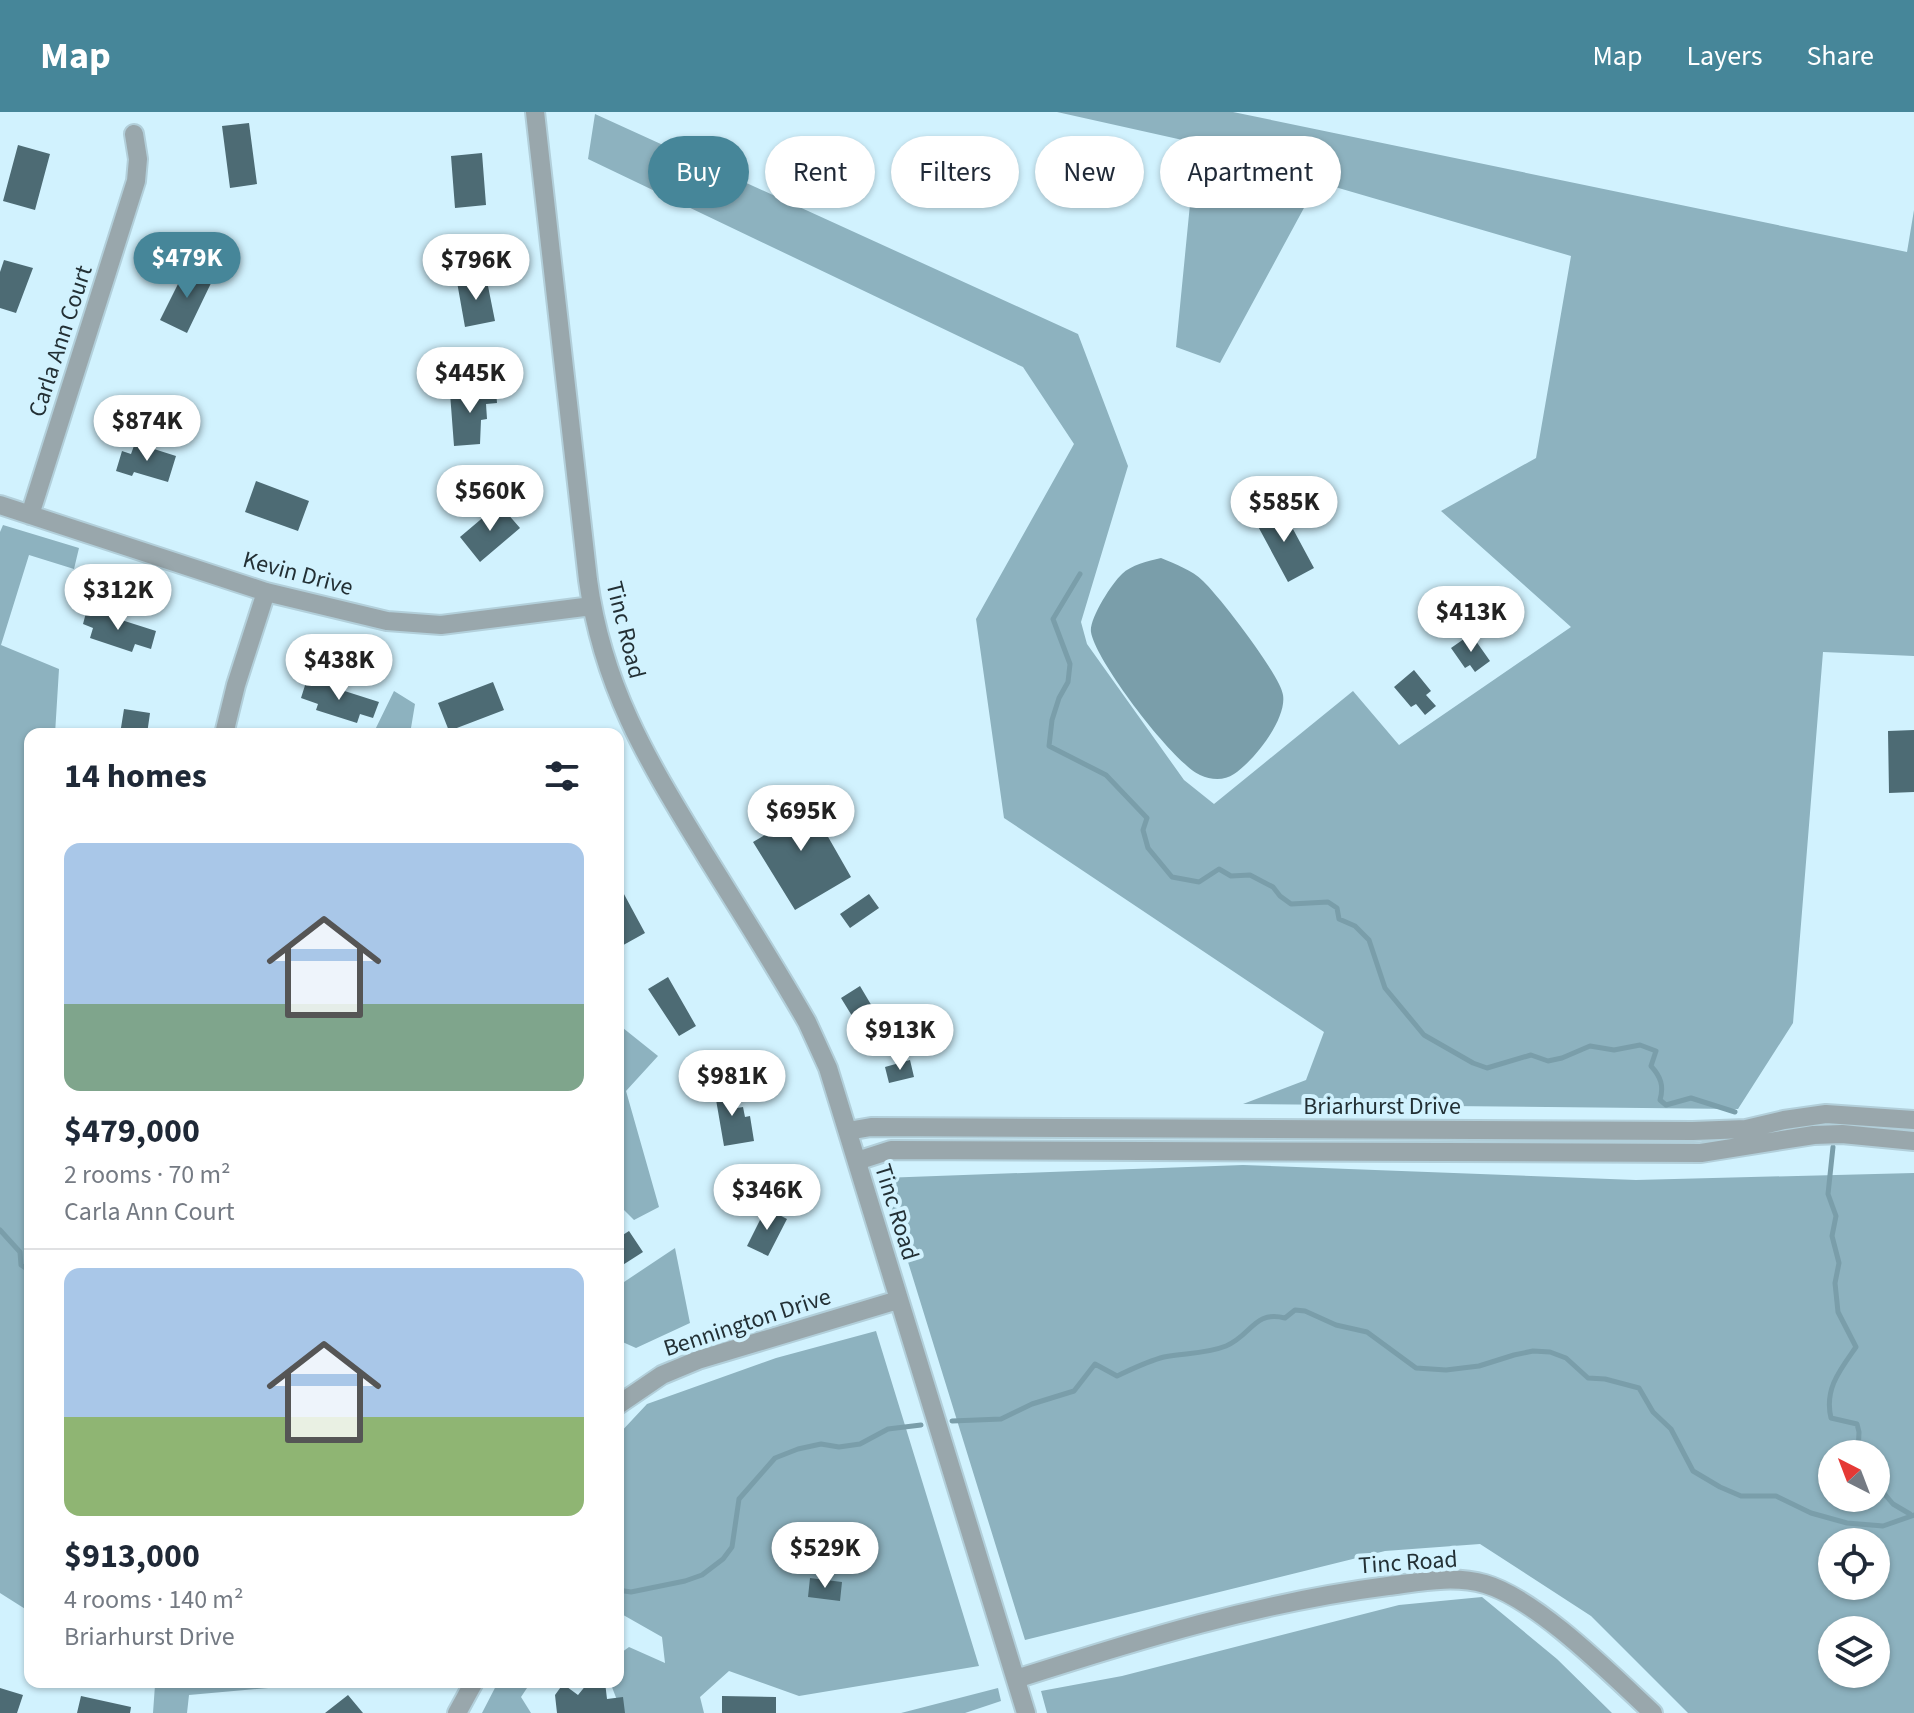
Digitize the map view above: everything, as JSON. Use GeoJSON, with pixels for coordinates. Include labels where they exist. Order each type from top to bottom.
{"type":"FeatureCollection","features":[{"type":"Feature","properties":{"kind":"street","name":"Tinc Road"},"geometry":{"type":"LineString","coordinates":[[535,112],[592,606],[610,677],[633,731],[807,1022],[828,1068],[1016,1679],[1306,1597],[1439,1579],[1462,1580],[1505,1592],[1543,1617],[1653,1713]]}},
{"type":"Feature","properties":{"kind":"street","name":"Carla Ann Court"},"geometry":{"type":"LineString","coordinates":[[30,515],[136,181],[138,159],[134,134]]}},
{"type":"Feature","properties":{"kind":"street","name":"Kevin Drive"},"geometry":{"type":"LineString","coordinates":[[0,505],[266,592],[387,621],[441,625],[592,606]]}},
{"type":"Feature","properties":{"kind":"street"},"geometry":{"type":"LineString","coordinates":[[225,728],[266,592]]}},
{"type":"Feature","properties":{"kind":"street","name":"Briarhurst Drive"},"geometry":{"type":"LineString","coordinates":[[848,1131],[871,1127],[1693,1131],[1746,1129],[1826,1114],[1914,1120]]}},
{"type":"Feature","properties":{"kind":"street","name":"Briarhurst Drive"},"geometry":{"type":"LineString","coordinates":[[857,1161],[891,1150],[1701,1153],[1814,1135],[1842,1134],[1914,1141]]}},
{"type":"Feature","properties":{"kind":"street","name":"Bennington Drive"},"geometry":{"type":"LineString","coordinates":[[624,1401],[662,1375],[698,1360],[898,1300]]}},
{"type":"Feature","properties":{"kind":"street"},"geometry":{"type":"LineString","coordinates":[[1016,1679],[1026,1713]]}},
{"type":"Feature","properties":{"kind":"street"},"geometry":{"type":"LineString","coordinates":[[457,1713],[471,1688]]}},
{"type":"Feature","properties":{"kind":"shaded area"},"geometry":{"type":"Polygon","coordinates":[[[1057,112],[1233,112],[1907,252],[1914,210],[1914,656],[1823,652],[1793,1023],[1738,1109],[1243,1104],[1306,1080],[1324,1032],[1004,818],[976,619],[1074,444],[1023,367],[690,208],[749,208],[749,184],[765,191],[765,208],[801,208],[1078,334],[1128,466],[1081,622],[1087,644],[1184,780],[1214,804],[1353,691],[1399,745],[1571,627],[1441,511],[1536,458],[1571,256],[1341,189],[1341,136],[1165,136],[1057,112]]]}},
{"type":"Feature","properties":{"kind":"shaded area"},"geometry":{"type":"Polygon","coordinates":[[[595,114],[648,138],[648,188],[588,159],[595,114]]]}},
{"type":"Feature","properties":{"kind":"shaded area"},"geometry":{"type":"Polygon","coordinates":[[[1190,208],[1304,208],[1220,363],[1176,347],[1190,208]]]}},
{"type":"Feature","properties":{"kind":"shaded area"},"geometry":{"type":"Polygon","coordinates":[[[3,525],[79,548],[74,569],[29,555],[1,645],[59,669],[55,728],[24,728],[24,1608],[0,1593],[0,532],[3,525]]]}},
{"type":"Feature","properties":{"kind":"shaded area"},"geometry":{"type":"Polygon","coordinates":[[[1161,558],[1203,581],[1261,654],[1283,695],[1280,716],[1268,739],[1242,768],[1226,778],[1213,779],[1200,775],[1172,752],[1120,686],[1091,632],[1102,602],[1122,574],[1135,566],[1161,558]]]}},
{"type":"Feature","properties":{"kind":"shaded area"},"geometry":{"type":"Polygon","coordinates":[[[394,691],[415,704],[411,728],[376,728],[394,691]]]}},
{"type":"Feature","properties":{"kind":"shaded area"},"geometry":{"type":"Polygon","coordinates":[[[624,1029],[658,1056],[626,1091],[659,1207],[634,1220],[624,1210],[624,1029]]]}},
{"type":"Feature","properties":{"kind":"shaded area"},"geometry":{"type":"Polygon","coordinates":[[[1243,1165],[1636,1180],[1914,1173],[1914,1713],[1688,1713],[1591,1616],[1480,1544],[1385,1551],[1025,1640],[882,1178],[1243,1165]]]}},
{"type":"Feature","properties":{"kind":"shaded area"},"geometry":{"type":"Polygon","coordinates":[[[675,1248],[690,1323],[636,1348],[624,1343],[624,1282],[675,1248]]]}},
{"type":"Feature","properties":{"kind":"shaded area"},"geometry":{"type":"Polygon","coordinates":[[[876,1331],[979,1666],[799,1696],[729,1671],[700,1697],[704,1713],[622,1713],[612,1688],[624,1688],[624,1651],[629,1647],[665,1663],[662,1637],[624,1615],[624,1429],[647,1404],[776,1358],[876,1331]]]}},
{"type":"Feature","properties":{"kind":"shaded area"},"geometry":{"type":"Polygon","coordinates":[[[1482,1597],[1557,1659],[1612,1713],[1047,1713],[1041,1691],[1122,1676],[1399,1605],[1482,1597]]]}},
{"type":"Feature","properties":{"kind":"shaded area"},"geometry":{"type":"Polygon","coordinates":[[[155,1688],[269,1688],[189,1695],[187,1713],[153,1713],[155,1688]]]}},
{"type":"Feature","properties":{"kind":"shaded area"},"geometry":{"type":"Polygon","coordinates":[[[495,1688],[527,1688],[521,1697],[531,1713],[482,1713],[495,1688]]]}},
{"type":"Feature","properties":{"kind":"shaded area"},"geometry":{"type":"Polygon","coordinates":[[[998,1688],[1001,1701],[965,1713],[901,1713],[998,1688]]]}},
{"type":"Feature","properties":{"kind":"building"},"geometry":{"type":"Polygon","coordinates":[[[249,123],[257,184],[230,188],[222,126],[249,123]]]}},
{"type":"Feature","properties":{"kind":"building"},"geometry":{"type":"Polygon","coordinates":[[[18,145],[50,154],[35,210],[3,201],[18,145]]]}},
{"type":"Feature","properties":{"kind":"building"},"geometry":{"type":"Polygon","coordinates":[[[482,153],[486,205],[455,208],[451,156],[482,153]]]}},
{"type":"Feature","properties":{"kind":"building"},"geometry":{"type":"Polygon","coordinates":[[[4,260],[33,268],[16,313],[0,308],[0,272],[4,260]]]}},
{"type":"Feature","properties":{"kind":"building"},"geometry":{"type":"Polygon","coordinates":[[[187,266],[213,279],[187,333],[160,320],[187,266]]]}},
{"type":"Feature","properties":{"kind":"building"},"geometry":{"type":"Polygon","coordinates":[[[486,276],[495,321],[465,327],[457,282],[486,276]]]}},
{"type":"Feature","properties":{"kind":"building"},"geometry":{"type":"Polygon","coordinates":[[[496,389],[497,403],[486,404],[487,419],[481,420],[480,444],[454,446],[450,393],[496,389]]]}},
{"type":"Feature","properties":{"kind":"building"},"geometry":{"type":"Polygon","coordinates":[[[135,443],[176,456],[168,482],[134,472],[132,476],[116,471],[122,451],[131,454],[135,443]]]}},
{"type":"Feature","properties":{"kind":"building"},"geometry":{"type":"Polygon","coordinates":[[[256,481],[309,501],[298,531],[245,512],[256,481]]]}},
{"type":"Feature","properties":{"kind":"building"},"geometry":{"type":"Polygon","coordinates":[[[499,504],[520,528],[480,562],[460,537],[499,504]]]}},
{"type":"Feature","properties":{"kind":"building"},"geometry":{"type":"Polygon","coordinates":[[[1280,505],[1314,568],[1288,582],[1254,519],[1280,505]]]}},
{"type":"Feature","properties":{"kind":"building"},"geometry":{"type":"Polygon","coordinates":[[[87,609],[156,631],[151,649],[135,644],[132,652],[90,638],[93,628],[83,624],[87,609]]]}},
{"type":"Feature","properties":{"kind":"building"},"geometry":{"type":"Polygon","coordinates":[[[1471,634],[1490,661],[1475,672],[1470,665],[1465,668],[1451,648],[1471,634]]]}},
{"type":"Feature","properties":{"kind":"building"},"geometry":{"type":"Polygon","coordinates":[[[1414,670],[1431,691],[1426,695],[1436,706],[1425,715],[1416,704],[1411,707],[1394,687],[1414,670]]]}},
{"type":"Feature","properties":{"kind":"building"},"geometry":{"type":"Polygon","coordinates":[[[307,679],[379,702],[373,718],[360,714],[357,723],[316,710],[318,704],[301,698],[307,679]]]}},
{"type":"Feature","properties":{"kind":"building"},"geometry":{"type":"Polygon","coordinates":[[[493,682],[504,710],[457,728],[448,728],[438,703],[493,682]]]}},
{"type":"Feature","properties":{"kind":"building"},"geometry":{"type":"Polygon","coordinates":[[[124,709],[150,713],[148,728],[121,728],[124,709]]]}},
{"type":"Feature","properties":{"kind":"building"},"geometry":{"type":"Polygon","coordinates":[[[1914,730],[1914,792],[1889,793],[1888,731],[1914,730]]]}},
{"type":"Feature","properties":{"kind":"building"},"geometry":{"type":"Polygon","coordinates":[[[803,793],[851,877],[795,910],[753,842],[773,830],[765,816],[803,793]]]}},
{"type":"Feature","properties":{"kind":"building"},"geometry":{"type":"Polygon","coordinates":[[[624,894],[645,933],[624,945],[624,894]]]}},
{"type":"Feature","properties":{"kind":"building"},"geometry":{"type":"Polygon","coordinates":[[[869,894],[879,908],[850,928],[840,914],[869,894]]]}},
{"type":"Feature","properties":{"kind":"building"},"geometry":{"type":"Polygon","coordinates":[[[668,977],[696,1026],[679,1036],[648,989],[668,977]]]}},
{"type":"Feature","properties":{"kind":"building"},"geometry":{"type":"Polygon","coordinates":[[[860,986],[876,1013],[857,1024],[841,998],[860,986]]]}},
{"type":"Feature","properties":{"kind":"building"},"geometry":{"type":"Polygon","coordinates":[[[910,1060],[914,1077],[889,1083],[885,1067],[910,1060]]]}},
{"type":"Feature","properties":{"kind":"building"},"geometry":{"type":"Polygon","coordinates":[[[733,1085],[737,1108],[743,1107],[745,1117],[750,1116],[754,1141],[724,1146],[714,1088],[733,1085]]]}},
{"type":"Feature","properties":{"kind":"building"},"geometry":{"type":"Polygon","coordinates":[[[766,1208],[787,1219],[768,1256],[747,1246],[766,1208]]]}},
{"type":"Feature","properties":{"kind":"building"},"geometry":{"type":"Polygon","coordinates":[[[629,1231],[643,1252],[624,1264],[624,1234],[629,1231]]]}},
{"type":"Feature","properties":{"kind":"building"},"geometry":{"type":"Polygon","coordinates":[[[810,1578],[842,1582],[840,1601],[808,1597],[810,1578]]]}},
{"type":"Feature","properties":{"kind":"building"},"geometry":{"type":"Polygon","coordinates":[[[0,1688],[23,1695],[17,1713],[0,1713],[0,1688]]]}},
{"type":"Feature","properties":{"kind":"building"},"geometry":{"type":"Polygon","coordinates":[[[560,1688],[568,1688],[578,1695],[584,1688],[606,1688],[607,1699],[623,1697],[625,1713],[557,1713],[555,1695],[560,1688]]]}},
{"type":"Feature","properties":{"kind":"building"},"geometry":{"type":"Polygon","coordinates":[[[348,1695],[363,1713],[325,1713],[348,1695]]]}},
{"type":"Feature","properties":{"kind":"building"},"geometry":{"type":"Polygon","coordinates":[[[81,1696],[131,1707],[130,1713],[77,1713],[81,1696]]]}},
{"type":"Feature","properties":{"kind":"building"},"geometry":{"type":"Polygon","coordinates":[[[722,1696],[776,1697],[776,1713],[722,1713],[722,1696]]]}},
{"type":"Feature","properties":{"kind":"waterway"},"geometry":{"type":"LineString","coordinates":[[1080,574],[1053,619],[1070,664],[1068,682],[1052,720],[1049,746],[1106,775],[1147,818],[1143,830],[1148,848],[1172,877],[1199,882],[1219,869],[1231,876],[1250,875],[1273,887],[1291,904],[1328,902],[1337,908],[1339,919],[1355,926],[1369,940],[1385,988],[1424,1035],[1473,1063],[1487,1068],[1531,1055],[1548,1061],[1590,1046],[1614,1050],[1640,1045],[1656,1051],[1651,1066],[1661,1082],[1660,1100],[1666,1105],[1691,1098],[1735,1112]]}},
{"type":"Feature","properties":{"kind":"waterway"},"geometry":{"type":"LineString","coordinates":[[1833,1147],[1828,1194],[1836,1216],[1832,1236],[1839,1263],[1835,1283],[1838,1312],[1856,1347],[1835,1380],[1829,1408],[1831,1418],[1857,1424],[1859,1440]]}},
{"type":"Feature","properties":{"kind":"waterway"},"geometry":{"type":"LineString","coordinates":[[0,1230],[20,1252],[24,1267]]}},
{"type":"Feature","properties":{"kind":"waterway"},"geometry":{"type":"LineString","coordinates":[[952,1421],[1001,1419],[1032,1404],[1074,1391],[1095,1364],[1117,1376],[1164,1357],[1218,1349],[1235,1341],[1260,1320],[1275,1316],[1285,1318],[1295,1310],[1367,1332],[1416,1368],[1446,1370],[1479,1366],[1533,1351],[1550,1352],[1566,1358],[1588,1378],[1639,1388],[1653,1412],[1671,1429],[1693,1471],[1720,1487],[1741,1496],[1776,1496],[1811,1513],[1847,1523],[1883,1526],[1914,1515]]}},
{"type":"Feature","properties":{"kind":"waterway"},"geometry":{"type":"LineString","coordinates":[[624,1591],[685,1581],[702,1575],[723,1559],[732,1547],[739,1499],[775,1458],[821,1444],[839,1447],[860,1444],[888,1429],[921,1425]]}},
{"type":"Feature","properties":{"kind":"waterway"},"geometry":{"type":"LineString","coordinates":[[1890,1500],[1910,1514]]}}]}
